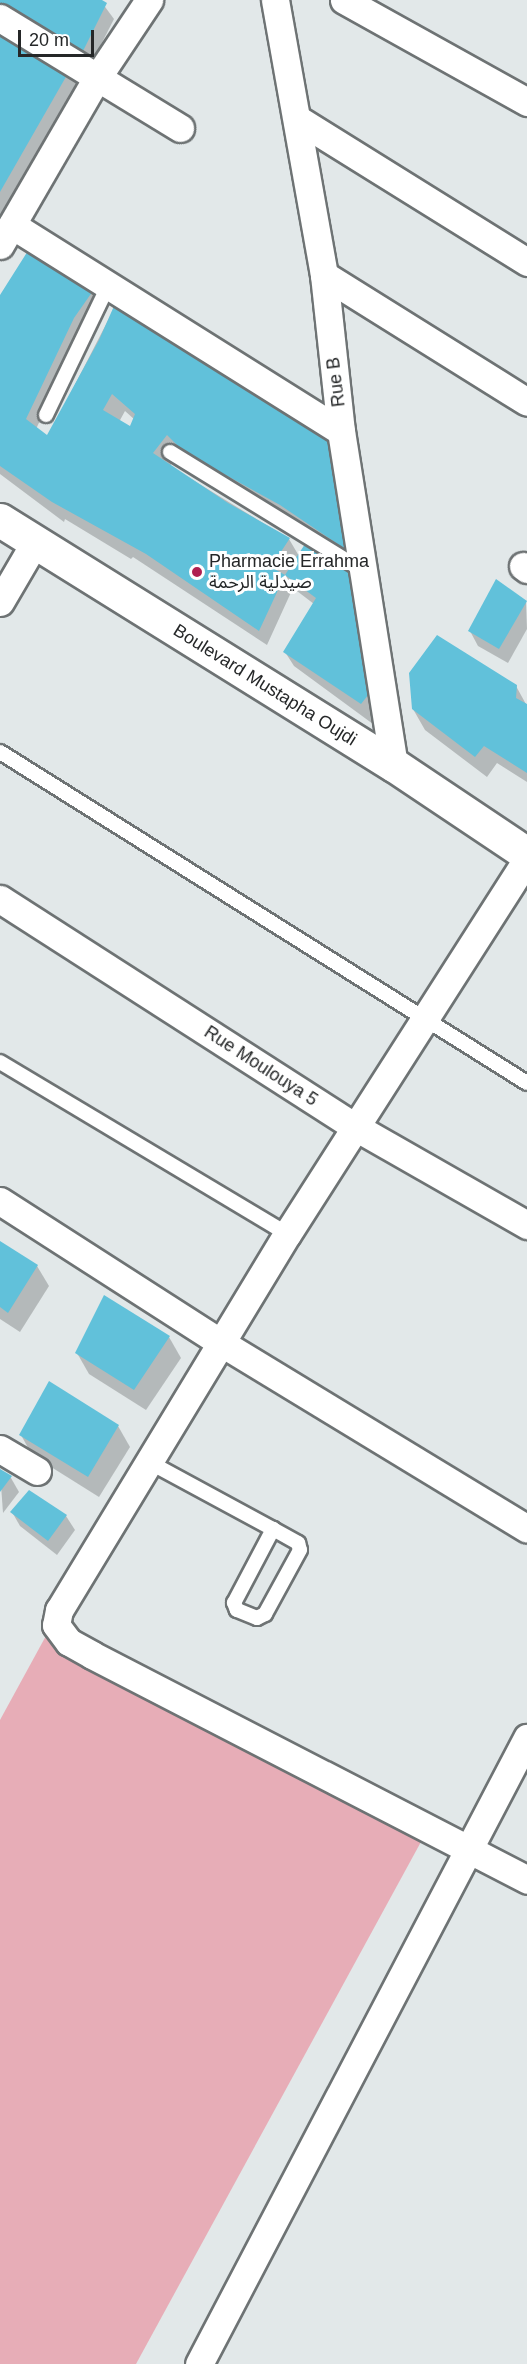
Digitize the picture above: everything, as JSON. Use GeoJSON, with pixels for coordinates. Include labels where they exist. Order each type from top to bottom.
{"type":"FeatureCollection","features":[{"type":"Feature","properties":{"kind":"main road","name":"Boulevard Mustapha Oujdi"},"geometry":{"type":"LineString","coordinates":[[0,520],[394,765],[527,857]]}},
{"type":"Feature","properties":{"kind":"street"},"geometry":{"type":"LineString","coordinates":[[149,0],[97,78],[6,235],[108,286],[341,430]]}},
{"type":"Feature","properties":{"kind":"street","name":"Rue B"},"geometry":{"type":"LineString","coordinates":[[275,0],[299,120],[324,275],[341,430],[394,765]]}},
{"type":"Feature","properties":{"kind":"street"},"geometry":{"type":"LineString","coordinates":[[344,0],[527,102]]}},
{"type":"Feature","properties":{"kind":"street"},"geometry":{"type":"LineString","coordinates":[[0,18],[180,128]]}},
{"type":"Feature","properties":{"kind":"street"},"geometry":{"type":"LineString","coordinates":[[299,120],[527,262]]}},
{"type":"Feature","properties":{"kind":"street"},"geometry":{"type":"LineString","coordinates":[[324,275],[527,402]]}},
{"type":"Feature","properties":{"kind":"street"},"geometry":{"type":"LineString","coordinates":[[0,602],[35,542]]}},
{"type":"Feature","properties":{"kind":"street"},"geometry":{"type":"LineString","coordinates":[[527,857],[220,1342],[59,1610],[56,1625],[59,1634],[92,1655],[527,1880]]}},
{"type":"Feature","properties":{"kind":"street","name":"Rue Moulouya 5"},"geometry":{"type":"LineString","coordinates":[[0,899],[357,1128],[527,1225]]}},
{"type":"Feature","properties":{"kind":"street"},"geometry":{"type":"LineString","coordinates":[[0,1201],[220,1342],[527,1528]]}},
{"type":"Feature","properties":{"kind":"street"},"geometry":{"type":"LineString","coordinates":[[0,1449],[37,1471]]}},
{"type":"Feature","properties":{"kind":"street"},"geometry":{"type":"LineString","coordinates":[[199,2364],[527,1738]]}},
{"type":"Feature","properties":{"kind":"lane"},"geometry":{"type":"LineString","coordinates":[[46,415],[108,286]]}},
{"type":"Feature","properties":{"kind":"lane"},"geometry":{"type":"LineString","coordinates":[[170,452],[364,571]]}},
{"type":"Feature","properties":{"kind":"lane"},"geometry":{"type":"LineString","coordinates":[[0,752],[424,1021],[527,1083]]}},
{"type":"Feature","properties":{"kind":"lane"},"geometry":{"type":"LineString","coordinates":[[0,1062],[287,1234]]}},
{"type":"Feature","properties":{"kind":"lane"},"geometry":{"type":"LineString","coordinates":[[149,1462],[273,1529],[298,1543],[300,1550],[265,1614],[257,1618],[237,1610],[234,1603],[273,1529]]}},
{"type":"Feature","properties":{"kind":"shaded area"},"geometry":{"type":"Polygon","coordinates":[[[53,1623],[428,1829],[136,2364],[0,2364],[0,1720],[53,1623]]]}},
{"type":"Feature","properties":{"kind":"building"},"geometry":{"type":"Polygon","coordinates":[[[0,0],[102,0],[107,3],[80,57],[0,4],[0,0]]]}},
{"type":"Feature","properties":{"kind":"building"},"geometry":{"type":"Polygon","coordinates":[[[0,25],[71,68],[0,192],[0,25]]]}},
{"type":"Feature","properties":{"kind":"building"},"geometry":{"type":"Polygon","coordinates":[[[31,246],[95,288],[74,318],[26,419],[47,435],[99,340],[118,297],[332,433],[348,551],[280,505],[184,452],[167,435],[153,453],[228,503],[290,538],[271,567],[285,575],[259,631],[146,554],[52,502],[0,466],[0,295],[31,246]],[[112,394],[103,410],[130,426],[135,414],[112,394]]]}},
{"type":"Feature","properties":{"kind":"building"},"geometry":{"type":"Polygon","coordinates":[[[305,544],[360,575],[376,685],[361,704],[283,652],[316,598],[285,575],[305,544]]]}},
{"type":"Feature","properties":{"kind":"building"},"geometry":{"type":"Polygon","coordinates":[[[496,579],[527,601],[499,649],[468,631],[496,579]]]}},
{"type":"Feature","properties":{"kind":"building"},"geometry":{"type":"Polygon","coordinates":[[[437,635],[517,685],[516,698],[527,704],[527,773],[484,746],[475,757],[412,709],[409,673],[437,635]]]}},
{"type":"Feature","properties":{"kind":"building"},"geometry":{"type":"Polygon","coordinates":[[[0,1241],[38,1265],[8,1313],[0,1307],[0,1241]]]}},
{"type":"Feature","properties":{"kind":"building"},"geometry":{"type":"Polygon","coordinates":[[[104,1295],[170,1336],[134,1390],[75,1353],[104,1295]]]}},
{"type":"Feature","properties":{"kind":"building"},"geometry":{"type":"Polygon","coordinates":[[[49,1381],[119,1425],[88,1477],[19,1435],[49,1381]]]}},
{"type":"Feature","properties":{"kind":"building"},"geometry":{"type":"Polygon","coordinates":[[[0,1469],[12,1476],[0,1492],[0,1469]]]}},
{"type":"Feature","properties":{"kind":"building"},"geometry":{"type":"Polygon","coordinates":[[[29,1490],[67,1515],[48,1541],[10,1512],[29,1490]]]}},
{"type":"Feature","properties":{"kind":"place","name":"Pharmacie Errahma صيدلية الرحمة"},"geometry":{"type":"Point","coordinates":[197,572]}}]}
